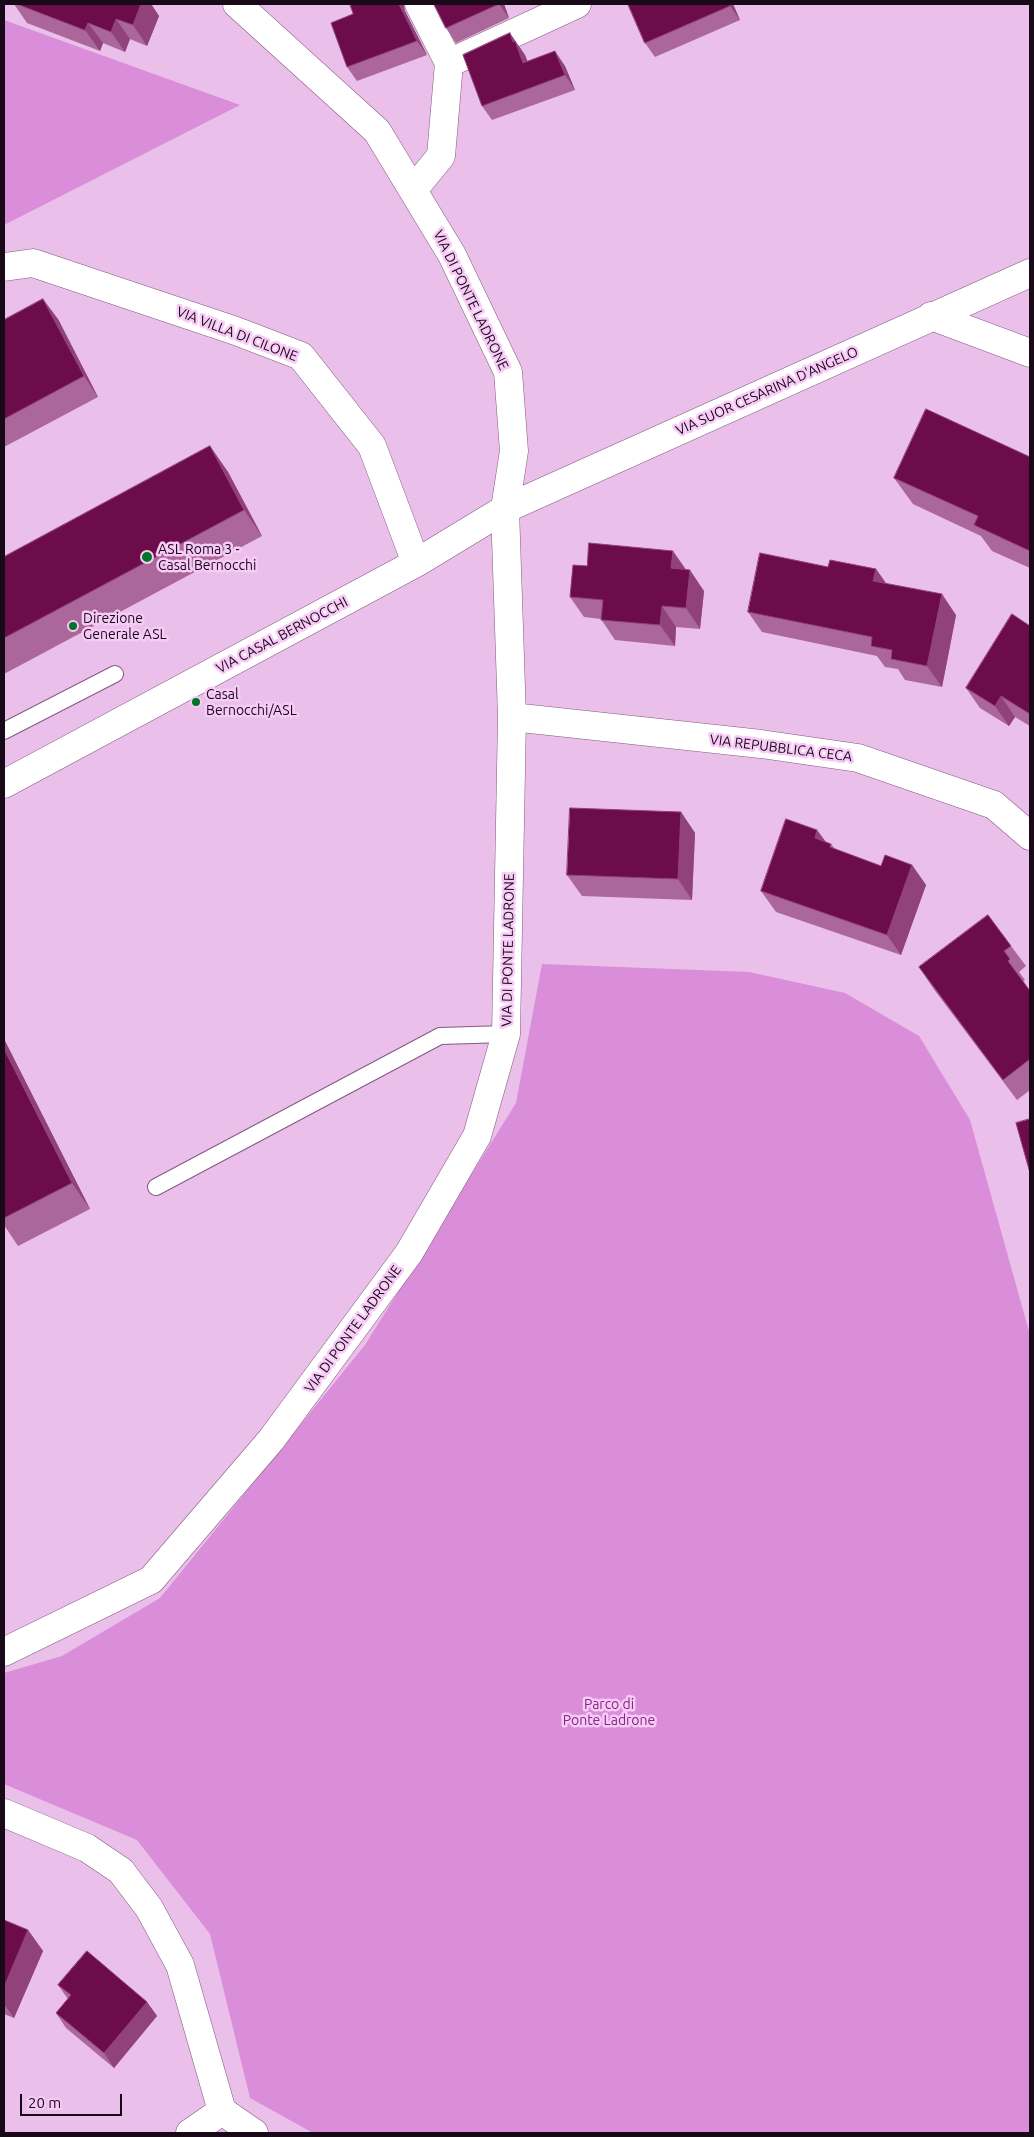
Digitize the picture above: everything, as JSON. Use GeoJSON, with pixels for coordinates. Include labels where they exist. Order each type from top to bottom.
{"type":"FeatureCollection","features":[{"type":"Feature","properties":{"kind":"street","name":"VIA DI PONTE LADRONE"},"geometry":{"type":"LineString","coordinates":[[4,1652],[150,1580],[271,1440],[414,1245],[477,1136],[506,1034],[512,717],[505,509],[514,451],[508,372],[452,254],[377,131],[237,4]]}},
{"type":"Feature","properties":{"kind":"street"},"geometry":{"type":"LineString","coordinates":[[413,190],[441,156],[449,63],[419,4]]}},
{"type":"Feature","properties":{"kind":"street"},"geometry":{"type":"LineString","coordinates":[[449,63],[577,4]]}},
{"type":"Feature","properties":{"kind":"street","name":"VIA VILLA DI CILONE"},"geometry":{"type":"LineString","coordinates":[[4,267],[33,263],[236,331],[301,356],[372,446],[416,563]]}},
{"type":"Feature","properties":{"kind":"street","name":"VIA SUOR CESARINA D'ANGELO"},"geometry":{"type":"LineString","coordinates":[[505,509],[1030,273]]}},
{"type":"Feature","properties":{"kind":"street"},"geometry":{"type":"LineString","coordinates":[[932,316],[1030,353]]}},
{"type":"Feature","properties":{"kind":"street","name":"VIA CASAL BERNOCCHI"},"geometry":{"type":"LineString","coordinates":[[4,784],[416,563],[505,509]]}},
{"type":"Feature","properties":{"kind":"street","name":"VIA REPUBBLICA CECA"},"geometry":{"type":"LineString","coordinates":[[512,717],[760,744],[858,758],[994,805],[1030,836]]}},
{"type":"Feature","properties":{"kind":"street"},"geometry":{"type":"LineString","coordinates":[[4,1813],[86,1848],[121,1870],[149,1908],[180,1965],[222,2111],[254,2133]]}},
{"type":"Feature","properties":{"kind":"street"},"geometry":{"type":"LineString","coordinates":[[190,2133],[222,2111]]}},
{"type":"Feature","properties":{"kind":"lane"},"geometry":{"type":"LineString","coordinates":[[4,731],[114,674]]}},
{"type":"Feature","properties":{"kind":"lane"},"geometry":{"type":"LineString","coordinates":[[156,1188],[440,1036],[506,1034]]}},
{"type":"Feature","properties":{"kind":"green space"},"geometry":{"type":"Polygon","coordinates":[[[4,20],[240,105],[4,225],[4,20]]]}},
{"type":"Feature","properties":{"kind":"green space","name":"Parco di Ponte Ladrone"},"geometry":{"type":"Polygon","coordinates":[[[542,964],[749,972],[845,993],[919,1036],[970,1120],[1030,1335],[1030,2133],[313,2133],[250,2098],[210,1934],[137,1840],[4,1784],[4,1673],[62,1656],[160,1598],[365,1345],[516,1103],[542,964]]]}},
{"type":"Feature","properties":{"kind":"building"},"geometry":{"type":"Polygon","coordinates":[[[17,4],[141,4],[133,25],[116,19],[111,32],[88,23],[85,30],[17,4]]]}},
{"type":"Feature","properties":{"kind":"building"},"geometry":{"type":"Polygon","coordinates":[[[350,4],[399,4],[417,41],[347,67],[331,23],[353,14],[350,4]]]}},
{"type":"Feature","properties":{"kind":"building"},"geometry":{"type":"Polygon","coordinates":[[[434,4],[499,4],[446,28],[434,4]]]}},
{"type":"Feature","properties":{"kind":"building"},"geometry":{"type":"Polygon","coordinates":[[[628,4],[729,4],[730,6],[645,43],[628,4]]]}},
{"type":"Feature","properties":{"kind":"building"},"geometry":{"type":"Polygon","coordinates":[[[510,33],[523,63],[555,51],[565,75],[482,106],[463,55],[510,33]]]}},
{"type":"Feature","properties":{"kind":"building"},"geometry":{"type":"Polygon","coordinates":[[[43,299],[84,376],[4,419],[4,320],[43,299]]]}},
{"type":"Feature","properties":{"kind":"building"},"geometry":{"type":"Polygon","coordinates":[[[926,409],[1030,457],[1030,551],[974,525],[978,516],[894,478],[926,409]]]}},
{"type":"Feature","properties":{"kind":"building"},"geometry":{"type":"Polygon","coordinates":[[[210,446],[244,510],[4,638],[4,557],[210,446]]]}},
{"type":"Feature","properties":{"kind":"building"},"geometry":{"type":"Polygon","coordinates":[[[589,543],[673,551],[671,568],[690,570],[686,608],[662,606],[660,625],[601,620],[603,600],[570,597],[573,565],[587,566],[589,543]]]}},
{"type":"Feature","properties":{"kind":"building"},"geometry":{"type":"Polygon","coordinates":[[[760,553],[828,567],[830,560],[876,569],[873,581],[942,594],[927,666],[891,659],[892,650],[871,646],[872,637],[748,612],[760,553]]]}},
{"type":"Feature","properties":{"kind":"building"},"geometry":{"type":"Polygon","coordinates":[[[1012,614],[1030,626],[1030,714],[1001,696],[995,706],[966,688],[1012,614]]]}},
{"type":"Feature","properties":{"kind":"building"},"geometry":{"type":"Polygon","coordinates":[[[570,808],[681,812],[678,879],[567,875],[570,808]]]}},
{"type":"Feature","properties":{"kind":"building"},"geometry":{"type":"Polygon","coordinates":[[[786,819],[817,830],[815,838],[831,844],[830,847],[881,866],[885,855],[912,865],[887,935],[761,891],[786,819]]]}},
{"type":"Feature","properties":{"kind":"building"},"geometry":{"type":"Polygon","coordinates":[[[988,915],[1011,946],[1004,951],[1010,959],[1008,961],[1030,991],[1030,1059],[1003,1080],[919,967],[988,915]]]}},
{"type":"Feature","properties":{"kind":"building"},"geometry":{"type":"Polygon","coordinates":[[[4,1049],[72,1183],[4,1218],[4,1049]]]}},
{"type":"Feature","properties":{"kind":"building"},"geometry":{"type":"Polygon","coordinates":[[[1030,1119],[1030,1173],[1016,1123],[1030,1119]]]}},
{"type":"Feature","properties":{"kind":"building"},"geometry":{"type":"Polygon","coordinates":[[[4,1920],[28,1930],[4,1987],[4,1920]]]}},
{"type":"Feature","properties":{"kind":"building"},"geometry":{"type":"Polygon","coordinates":[[[87,1951],[147,2002],[104,2053],[56,2013],[71,1995],[58,1985],[87,1951]]]}},
{"type":"Feature","properties":{"kind":"place","name":"ASL Roma 3 - Casal Bernocchi"},"geometry":{"type":"Point","coordinates":[147,557]}},
{"type":"Feature","properties":{"kind":"place","name":"Direzione Generale ASL"},"geometry":{"type":"Point","coordinates":[73,626]}},
{"type":"Feature","properties":{"kind":"place","name":"Casal Bernocchi/ASL"},"geometry":{"type":"Point","coordinates":[196,702]}}]}
